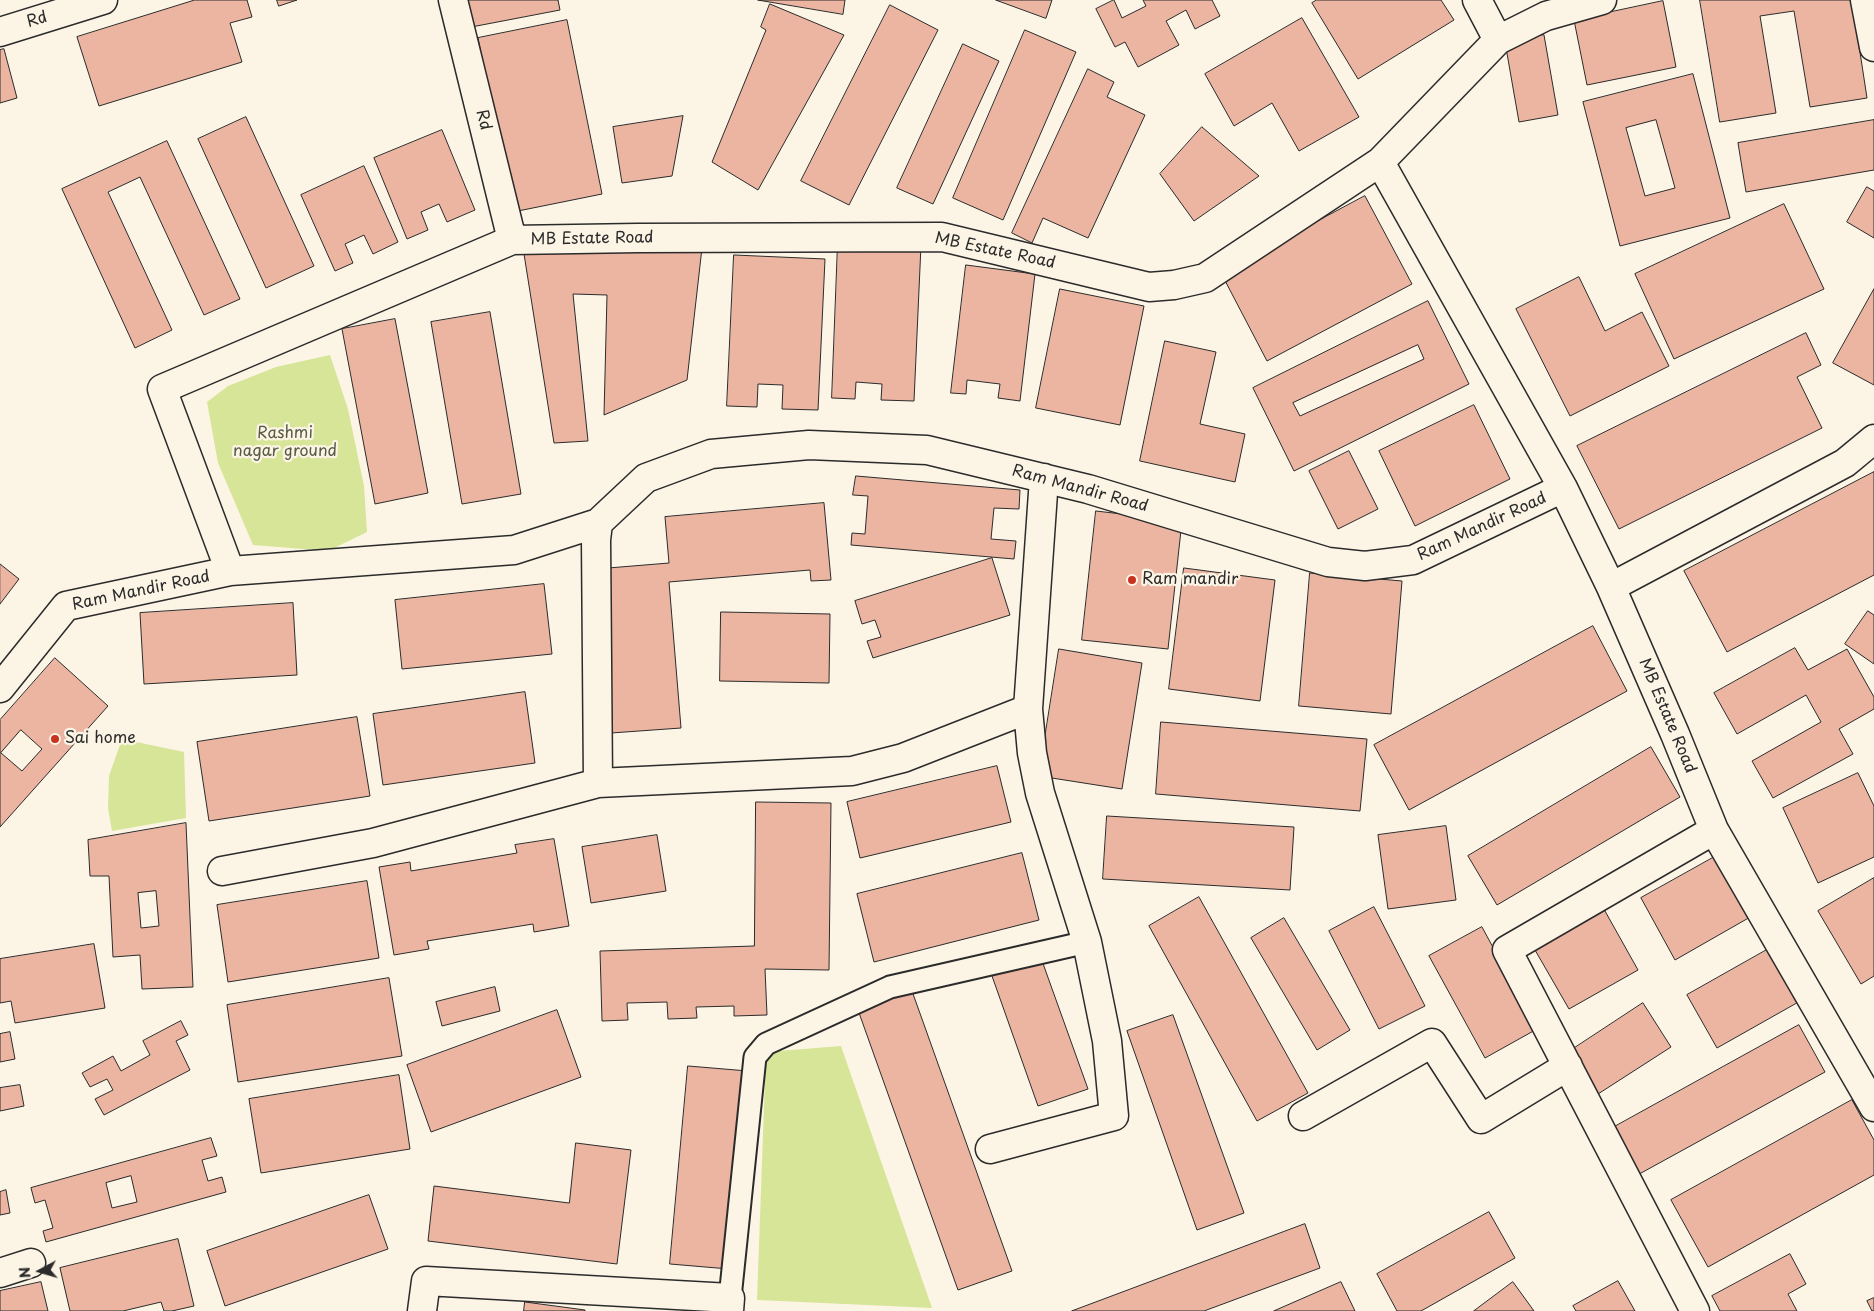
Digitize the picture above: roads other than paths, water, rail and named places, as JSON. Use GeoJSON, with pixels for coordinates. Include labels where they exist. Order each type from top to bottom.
{"type":"FeatureCollection","features":[{"type":"Feature","properties":{"kind":"street","name":"Rd"},"geometry":{"type":"LineString","coordinates":[[0,32],[103,0]]}},
{"type":"Feature","properties":{"kind":"street","name":"Rd"},"geometry":{"type":"LineString","coordinates":[[453,0],[512,240]]}},
{"type":"Feature","properties":{"kind":"street"},"geometry":{"type":"LineString","coordinates":[[1477,0],[1498,40]]}},
{"type":"Feature","properties":{"kind":"street","name":"MB Estate Road"},"geometry":{"type":"LineString","coordinates":[[512,240],[942,237],[1149,287],[1174,286],[1205,278],[1380,162],[1498,40],[1546,16],[1602,0]]}},
{"type":"Feature","properties":{"kind":"street"},"geometry":{"type":"LineString","coordinates":[[1865,0],[1874,47]]}},
{"type":"Feature","properties":{"kind":"street","name":"MB Estate Road"},"geometry":{"type":"LineString","coordinates":[[1380,162],[1563,488],[1611,587],[1675,734],[1714,830],[1874,1107]]}},
{"type":"Feature","properties":{"kind":"street"},"geometry":{"type":"LineString","coordinates":[[230,571],[162,389],[512,240]]}},
{"type":"Feature","properties":{"kind":"street"},"geometry":{"type":"LineString","coordinates":[[1611,587],[1845,463],[1874,440]]}},
{"type":"Feature","properties":{"kind":"street","name":"Ram Mandir Road"},"geometry":{"type":"LineString","coordinates":[[0,688],[66,606],[230,571],[514,550],[598,523],[646,478],[711,454],[809,446],[927,450],[1088,489],[1328,562],[1365,566],[1413,560],[1563,488]]}},
{"type":"Feature","properties":{"kind":"street"},"geometry":{"type":"LineString","coordinates":[[990,1149],[1114,1116],[1107,1041],[1087,942],[1040,794],[1032,753],[1028,709],[1044,478]]}},
{"type":"Feature","properties":{"kind":"street"},"geometry":{"type":"LineString","coordinates":[[598,523],[596,540],[598,783]]}},
{"type":"Feature","properties":{"kind":"street"},"geometry":{"type":"LineString","coordinates":[[222,871],[373,843],[598,783],[852,771],[903,758],[1028,709]]}},
{"type":"Feature","properties":{"kind":"street"},"geometry":{"type":"LineString","coordinates":[[1695,1311],[1508,950],[1714,830]]}},
{"type":"Feature","properties":{"kind":"street"},"geometry":{"type":"LineString","coordinates":[[422,1311],[426,1281],[729,1304],[755,1056],[759,1050],[766,1044],[890,987],[1087,942]]}},
{"type":"Feature","properties":{"kind":"street"},"geometry":{"type":"LineString","coordinates":[[1303,1116],[1432,1044],[1482,1119],[1568,1066]]}},
{"type":"Feature","properties":{"kind":"street"},"geometry":{"type":"LineString","coordinates":[[0,1273],[31,1263]]}},
{"type":"Feature","properties":{"kind":"place","name":"Ram mandir"},"geometry":{"type":"Point","coordinates":[1132,580]}},
{"type":"Feature","properties":{"kind":"place","name":"Sai home"},"geometry":{"type":"Point","coordinates":[55,739]}},
{"type":"Feature","properties":{"kind":"park label","name":"Rashmi nagar ground"},"geometry":{"type":"Point","coordinates":[285,443]}}]}
